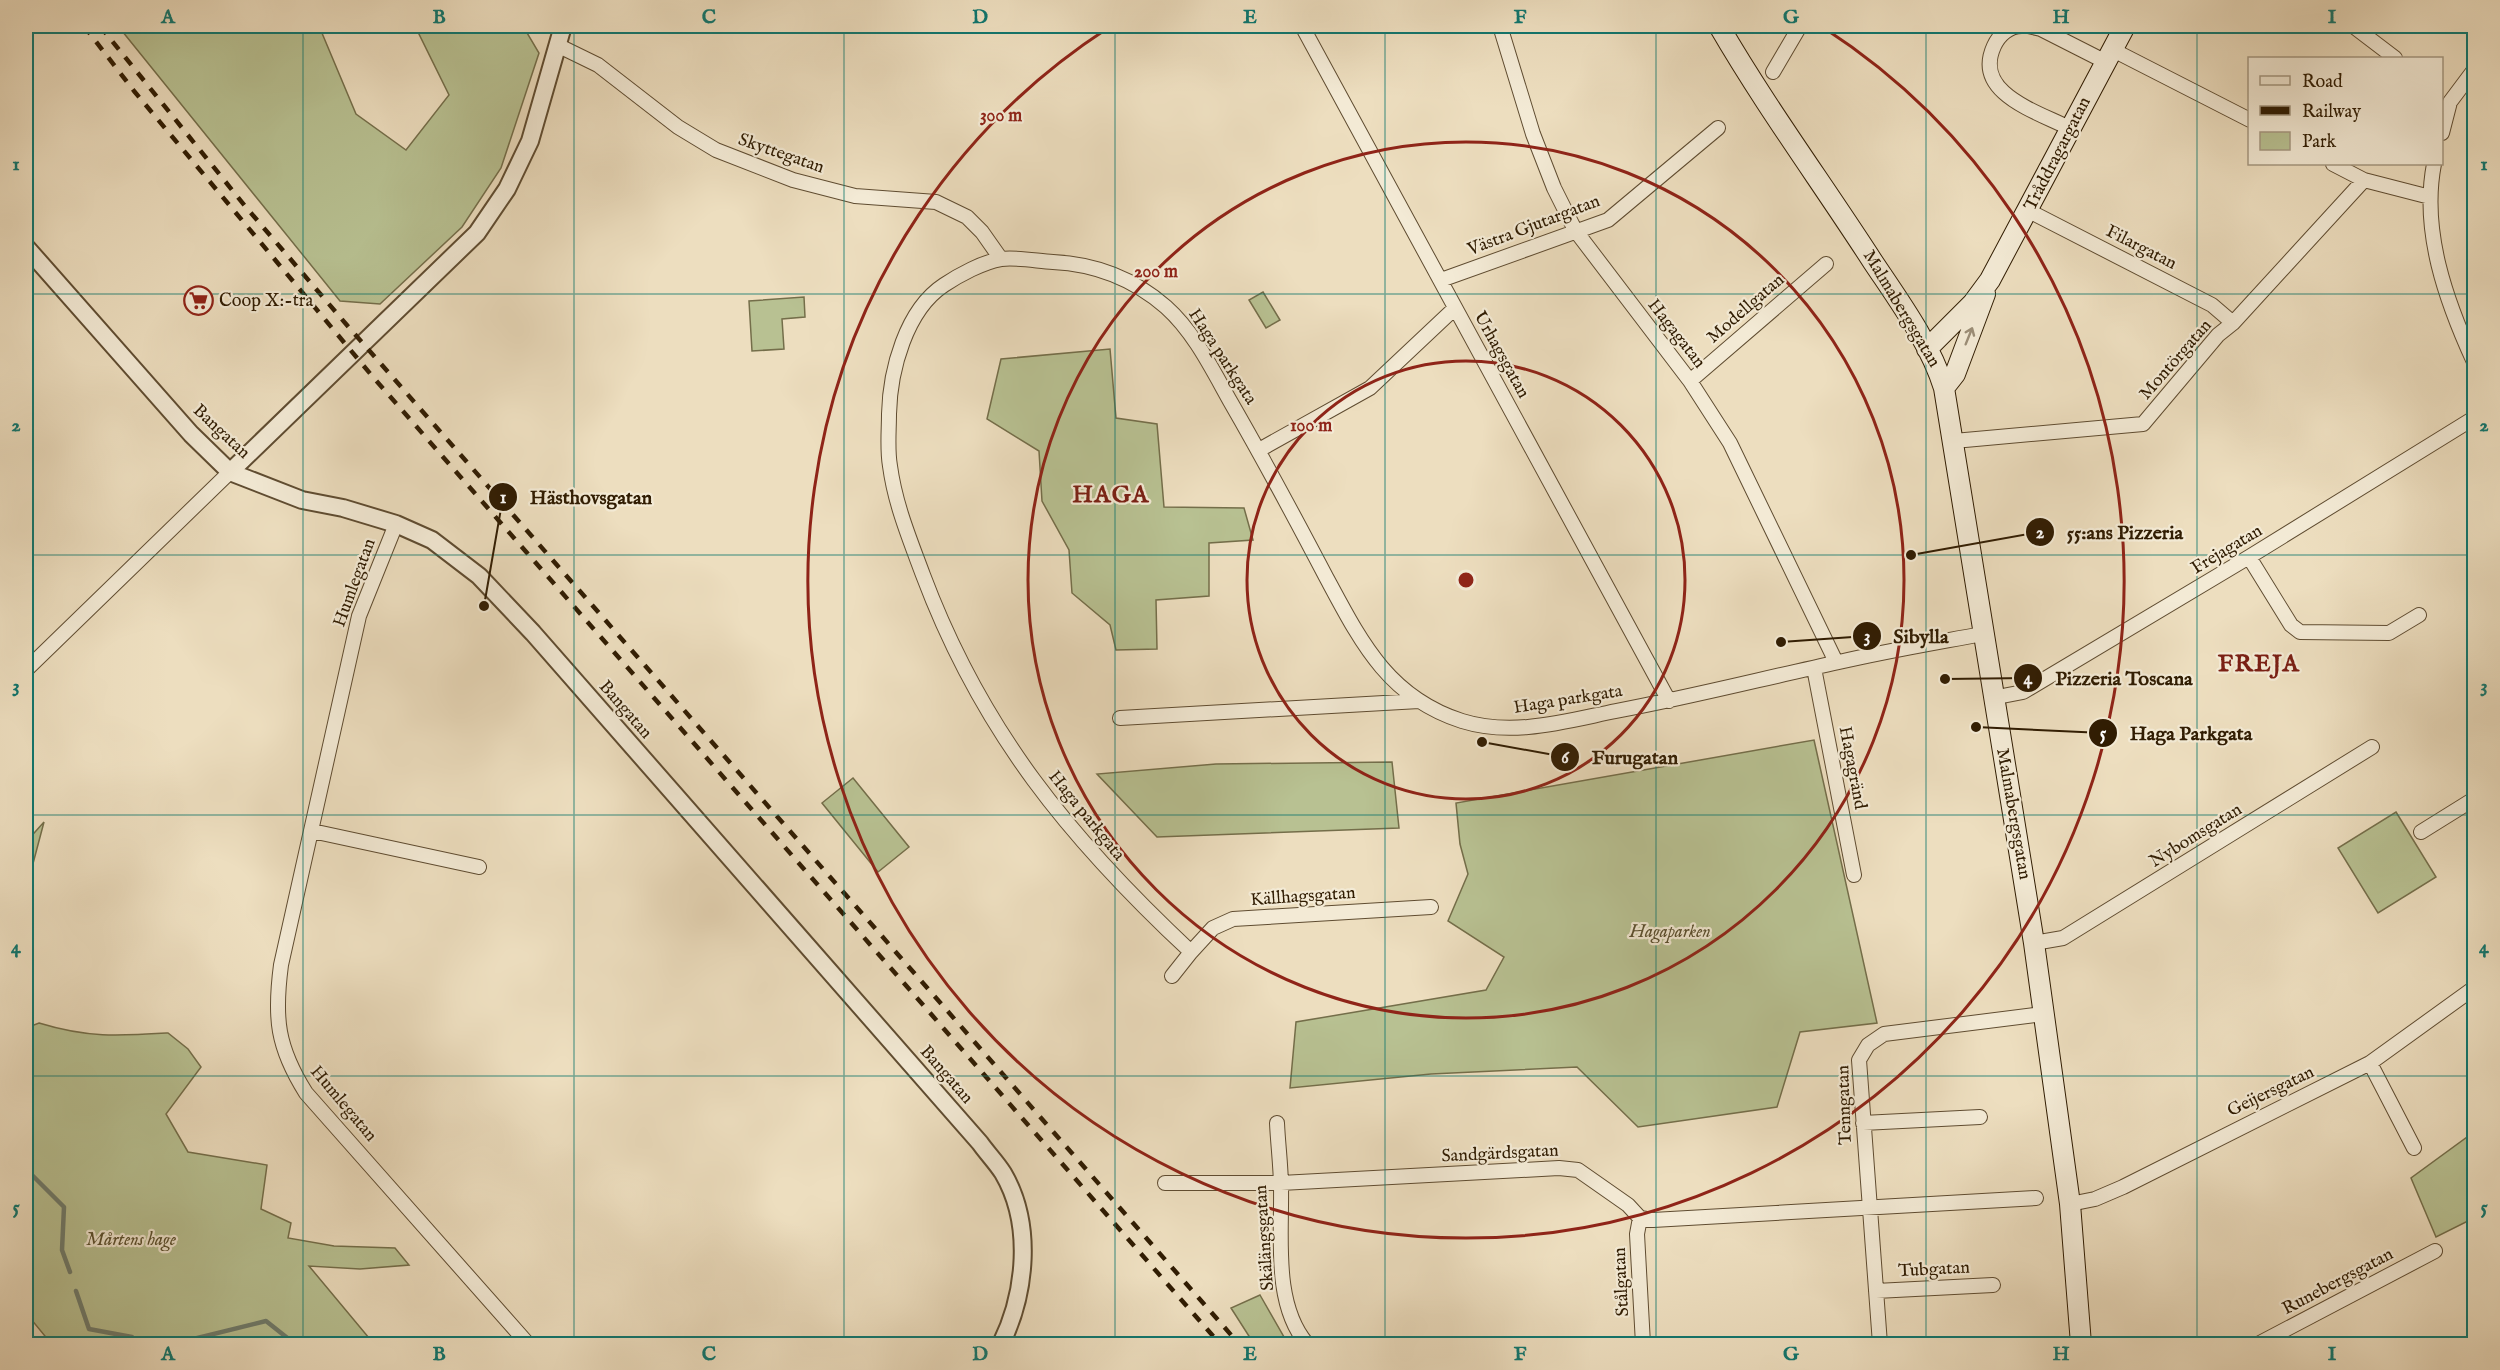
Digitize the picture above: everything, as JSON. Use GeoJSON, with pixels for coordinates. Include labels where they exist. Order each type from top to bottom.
{"type":"FeatureCollection","features":[{"type":"Feature","properties":{"kind":"main road","name":"Malmabergsgatan"},"geometry":{"type":"LineString","coordinates":[[1719,26],[1746,72],[1840,211],[1927,349],[1944,388],[1992,699],[2034,944],[2070,1204],[2081,1344]]}},
{"type":"Feature","properties":{"kind":"main road","name":"Tråddragargatan"},"geometry":{"type":"LineString","coordinates":[[1927,349],[1973,303],[1990,280],[2029,211],[2125,26]]}},
{"type":"Feature","properties":{"kind":"main road","name":"Tråddragargatan"},"geometry":{"type":"LineString","coordinates":[[1944,388],[1955,374],[1990,280]]}},
{"type":"Feature","properties":{"kind":"street"},"geometry":{"type":"LineString","coordinates":[[26,670],[477,233],[507,189],[526,149],[563,26]]}},
{"type":"Feature","properties":{"kind":"street","name":"Urhagsgatan"},"geometry":{"type":"LineString","coordinates":[[1302,26],[1669,701]]}},
{"type":"Feature","properties":{"kind":"street","name":"Hagagatan"},"geometry":{"type":"LineString","coordinates":[[1500,26],[1533,134],[1554,188],[1575,230],[1690,381],[1730,443],[1836,662]]}},
{"type":"Feature","properties":{"kind":"street"},"geometry":{"type":"LineString","coordinates":[[1773,72],[1800,26]]}},
{"type":"Feature","properties":{"kind":"street"},"geometry":{"type":"LineString","coordinates":[[2022,26],[2008,30],[1996,42],[1988,69],[1993,82],[2005,95],[2071,129]]}},
{"type":"Feature","properties":{"kind":"street"},"geometry":{"type":"LineString","coordinates":[[2028,26],[2109,56],[2248,119]]}},
{"type":"Feature","properties":{"kind":"street"},"geometry":{"type":"LineString","coordinates":[[2353,26],[2394,57]]}},
{"type":"Feature","properties":{"kind":"street","name":"Skyttegatan"},"geometry":{"type":"LineString","coordinates":[[558,45],[598,65],[678,127],[716,150],[793,180],[855,196],[936,202],[967,217],[982,232],[1001,259]]}},
{"type":"Feature","properties":{"kind":"street"},"geometry":{"type":"LineString","coordinates":[[2443,124],[2446,99],[2475,70]]}},
{"type":"Feature","properties":{"kind":"street","name":"Västra Gjutargatan"},"geometry":{"type":"LineString","coordinates":[[1441,280],[1608,220],[1718,128]]}},
{"type":"Feature","properties":{"kind":"street"},"geometry":{"type":"LineString","coordinates":[[2335,165],[2364,180],[2430,197]]}},
{"type":"Feature","properties":{"kind":"street"},"geometry":{"type":"LineString","coordinates":[[2434,165],[2430,197],[2436,255],[2453,307],[2475,362]]}},
{"type":"Feature","properties":{"kind":"street","name":"Montörgatan"},"geometry":{"type":"LineString","coordinates":[[1954,441],[2143,424],[2173,393],[2192,365],[2364,180]]}},
{"type":"Feature","properties":{"kind":"street","name":"Filargatan"},"geometry":{"type":"LineString","coordinates":[[2029,211],[2212,305],[2233,323]]}},
{"type":"Feature","properties":{"kind":"street","name":"Bangatan"},"geometry":{"type":"LineString","coordinates":[[26,247],[191,434],[230,472],[302,500],[343,508],[396,524],[432,540],[479,576],[759,890],[980,1143],[1003,1174],[1016,1209],[1023,1246],[1022,1282],[1015,1311],[1001,1344]]}},
{"type":"Feature","properties":{"kind":"street","name":"Haga parkgata"},"geometry":{"type":"LineString","coordinates":[[1191,952],[1126,891],[1067,825],[994,724],[943,627],[903,522],[889,464],[889,394],[905,336],[934,292],[951,280],[1001,259],[1081,263],[1107,271],[1159,301],[1188,331],[1259,450],[1362,644],[1393,682],[1438,712],[1468,723],[1499,729],[1539,727],[1669,701],[1836,662],[1982,634]]}},
{"type":"Feature","properties":{"kind":"street","name":"Modellgatan"},"geometry":{"type":"LineString","coordinates":[[1690,381],[1826,264]]}},
{"type":"Feature","properties":{"kind":"street"},"geometry":{"type":"LineString","coordinates":[[1259,450],[1370,388],[1455,308]]}},
{"type":"Feature","properties":{"kind":"street","name":"Frejagatan"},"geometry":{"type":"LineString","coordinates":[[1992,699],[2023,692],[2249,558],[2475,418]]}},
{"type":"Feature","properties":{"kind":"street","name":"Humlegatan"},"geometry":{"type":"LineString","coordinates":[[396,524],[359,616],[277,993],[278,1029],[290,1067],[306,1093],[528,1344]]}},
{"type":"Feature","properties":{"kind":"street"},"geometry":{"type":"LineString","coordinates":[[2249,558],[2291,625],[2300,632],[2389,633],[2419,615]]}},
{"type":"Feature","properties":{"kind":"street","name":"Hagagränd"},"geometry":{"type":"LineString","coordinates":[[1814,668],[1854,874]]}},
{"type":"Feature","properties":{"kind":"street"},"geometry":{"type":"LineString","coordinates":[[1120,718],[1419,701]]}},
{"type":"Feature","properties":{"kind":"street","name":"Nybomsgatan"},"geometry":{"type":"LineString","coordinates":[[2034,944],[2063,938],[2372,747]]}},
{"type":"Feature","properties":{"kind":"street"},"geometry":{"type":"LineString","coordinates":[[2421,832],[2475,799]]}},
{"type":"Feature","properties":{"kind":"street"},"geometry":{"type":"LineString","coordinates":[[312,831],[480,867]]}},
{"type":"Feature","properties":{"kind":"street","name":"Källhagsgatan"},"geometry":{"type":"LineString","coordinates":[[1191,952],[1213,928],[1233,920],[1431,907]]}},
{"type":"Feature","properties":{"kind":"street"},"geometry":{"type":"LineString","coordinates":[[1172,976],[1191,952]]}},
{"type":"Feature","properties":{"kind":"street","name":"Geijersgatan"},"geometry":{"type":"LineString","coordinates":[[2070,1204],[2095,1199],[2122,1187],[2370,1063],[2475,988]]}},
{"type":"Feature","properties":{"kind":"street","name":"Tenngatan"},"geometry":{"type":"LineString","coordinates":[[1880,1344],[1868,1208],[1859,1060],[1868,1046],[1884,1035],[2043,1014]]}},
{"type":"Feature","properties":{"kind":"street"},"geometry":{"type":"LineString","coordinates":[[2370,1063],[2414,1148]]}},
{"type":"Feature","properties":{"kind":"street"},"geometry":{"type":"LineString","coordinates":[[1863,1123],[1980,1117]]}},
{"type":"Feature","properties":{"kind":"street","name":"Skälängsgatan"},"geometry":{"type":"LineString","coordinates":[[1277,1123],[1282,1249],[1287,1298],[1296,1327],[1307,1344]]}},
{"type":"Feature","properties":{"kind":"street","name":"Sandgärdsgatan"},"geometry":{"type":"LineString","coordinates":[[1165,1183],[1281,1184],[1559,1168],[1578,1170],[1628,1205],[1640,1218]]}},
{"type":"Feature","properties":{"kind":"street"},"geometry":{"type":"LineString","coordinates":[[1640,1218],[1653,1220],[2036,1198]]}},
{"type":"Feature","properties":{"kind":"street","name":"Stålgatan"},"geometry":{"type":"LineString","coordinates":[[1640,1218],[1637,1234],[1643,1344]]}},
{"type":"Feature","properties":{"kind":"street","name":"Runebergsgatan"},"geometry":{"type":"LineString","coordinates":[[2258,1344],[2435,1251]]}},
{"type":"Feature","properties":{"kind":"street","name":"Tubgatan"},"geometry":{"type":"LineString","coordinates":[[1876,1291],[1993,1285]]}},
{"type":"Feature","properties":{"kind":"green space"},"geometry":{"type":"Polygon","coordinates":[[[118,26],[319,26],[356,114],[406,150],[449,95],[417,30],[420,26],[523,26],[539,53],[501,168],[462,227],[380,304],[340,301],[118,26]]]}},
{"type":"Feature","properties":{"kind":"green space"},"geometry":{"type":"Polygon","coordinates":[[[1263,292],[1280,320],[1266,328],[1249,300],[1263,292]]]}},
{"type":"Feature","properties":{"kind":"green space"},"geometry":{"type":"Polygon","coordinates":[[[804,297],[805,317],[782,319],[784,349],[752,351],[749,301],[804,297]]]}},
{"type":"Feature","properties":{"kind":"green space"},"geometry":{"type":"Polygon","coordinates":[[[1110,349],[1116,418],[1157,424],[1164,507],[1244,508],[1253,540],[1209,543],[1209,596],[1156,600],[1157,649],[1116,650],[1110,625],[1072,593],[1069,550],[1042,501],[1039,451],[987,419],[1001,359],[1110,349]]]}},
{"type":"Feature","properties":{"kind":"green space","name":"Hagaparken"},"geometry":{"type":"Polygon","coordinates":[[[1814,740],[1877,1023],[1800,1032],[1777,1107],[1638,1127],[1577,1067],[1431,1074],[1290,1088],[1296,1022],[1486,990],[1504,957],[1448,921],[1468,874],[1460,844],[1456,803],[1814,740]]]}},
{"type":"Feature","properties":{"kind":"green space"},"geometry":{"type":"Polygon","coordinates":[[[1392,762],[1399,828],[1157,837],[1097,774],[1216,764],[1392,762]]]}},
{"type":"Feature","properties":{"kind":"green space"},"geometry":{"type":"Polygon","coordinates":[[[853,778],[909,847],[878,872],[822,803],[853,778]]]}},
{"type":"Feature","properties":{"kind":"green space"},"geometry":{"type":"Polygon","coordinates":[[[2396,812],[2436,877],[2378,913],[2338,848],[2396,812]]]}},
{"type":"Feature","properties":{"kind":"green space"},"geometry":{"type":"Polygon","coordinates":[[[44,822],[26,890],[26,842],[44,822]]]}},
{"type":"Feature","properties":{"kind":"green space","name":"Mårtens hage"},"geometry":{"type":"Polygon","coordinates":[[[39,1023],[88,1034],[168,1033],[188,1049],[201,1067],[166,1114],[188,1152],[267,1165],[261,1209],[291,1223],[288,1238],[334,1246],[395,1248],[409,1265],[360,1269],[309,1266],[374,1344],[55,1344],[49,1341],[26,1313],[26,1028],[39,1023]]]}},
{"type":"Feature","properties":{"kind":"green space"},"geometry":{"type":"Polygon","coordinates":[[[2474,1132],[2474,1218],[2436,1237],[2411,1178],[2474,1132]]]}},
{"type":"Feature","properties":{"kind":"green space"},"geometry":{"type":"Polygon","coordinates":[[[1260,1295],[1288,1344],[1254,1344],[1231,1308],[1260,1295]]]}},
{"type":"Feature","properties":{"kind":"waterway"},"geometry":{"type":"LineString","coordinates":[[26,1169],[64,1207],[62,1250],[70,1272]]}},
{"type":"Feature","properties":{"kind":"waterway"},"geometry":{"type":"LineString","coordinates":[[76,1291],[89,1329],[132,1337]]}},
{"type":"Feature","properties":{"kind":"waterway"},"geometry":{"type":"LineString","coordinates":[[148,1340],[173,1344],[266,1321],[295,1344]]}},
{"type":"Feature","properties":{"kind":"railway"},"geometry":{"type":"LineString","coordinates":[[84,26],[134,91],[373,377],[1220,1344]]}},
{"type":"Feature","properties":{"kind":"railway"},"geometry":{"type":"LineString","coordinates":[[100,26],[245,206],[346,324],[1239,1344]]}},
{"type":"Feature","properties":{"kind":"place","name":"Coop X:-tra"},"geometry":{"type":"Point","coordinates":[198,301]}},
{"type":"Feature","properties":{"kind":"place","name":"55:ans Pizzeria"},"geometry":{"type":"Point","coordinates":[1911,555]}},
{"type":"Feature","properties":{"kind":"place","name":"Hästhovsgatan"},"geometry":{"type":"Point","coordinates":[484,606]}},
{"type":"Feature","properties":{"kind":"place","name":"Sibylla"},"geometry":{"type":"Point","coordinates":[1781,642]}},
{"type":"Feature","properties":{"kind":"place","name":"Pizzeria Toscana"},"geometry":{"type":"Point","coordinates":[1945,679]}},
{"type":"Feature","properties":{"kind":"place","name":"Haga Parkgata"},"geometry":{"type":"Point","coordinates":[1976,727]}},
{"type":"Feature","properties":{"kind":"place","name":"Furugatan"},"geometry":{"type":"Point","coordinates":[1482,742]}},
{"type":"Feature","properties":{"kind":"district","name":"HAGA"},"geometry":{"type":"Point","coordinates":[1111,495]}},
{"type":"Feature","properties":{"kind":"district","name":"FREJA"},"geometry":{"type":"Point","coordinates":[2259,664]}}]}
